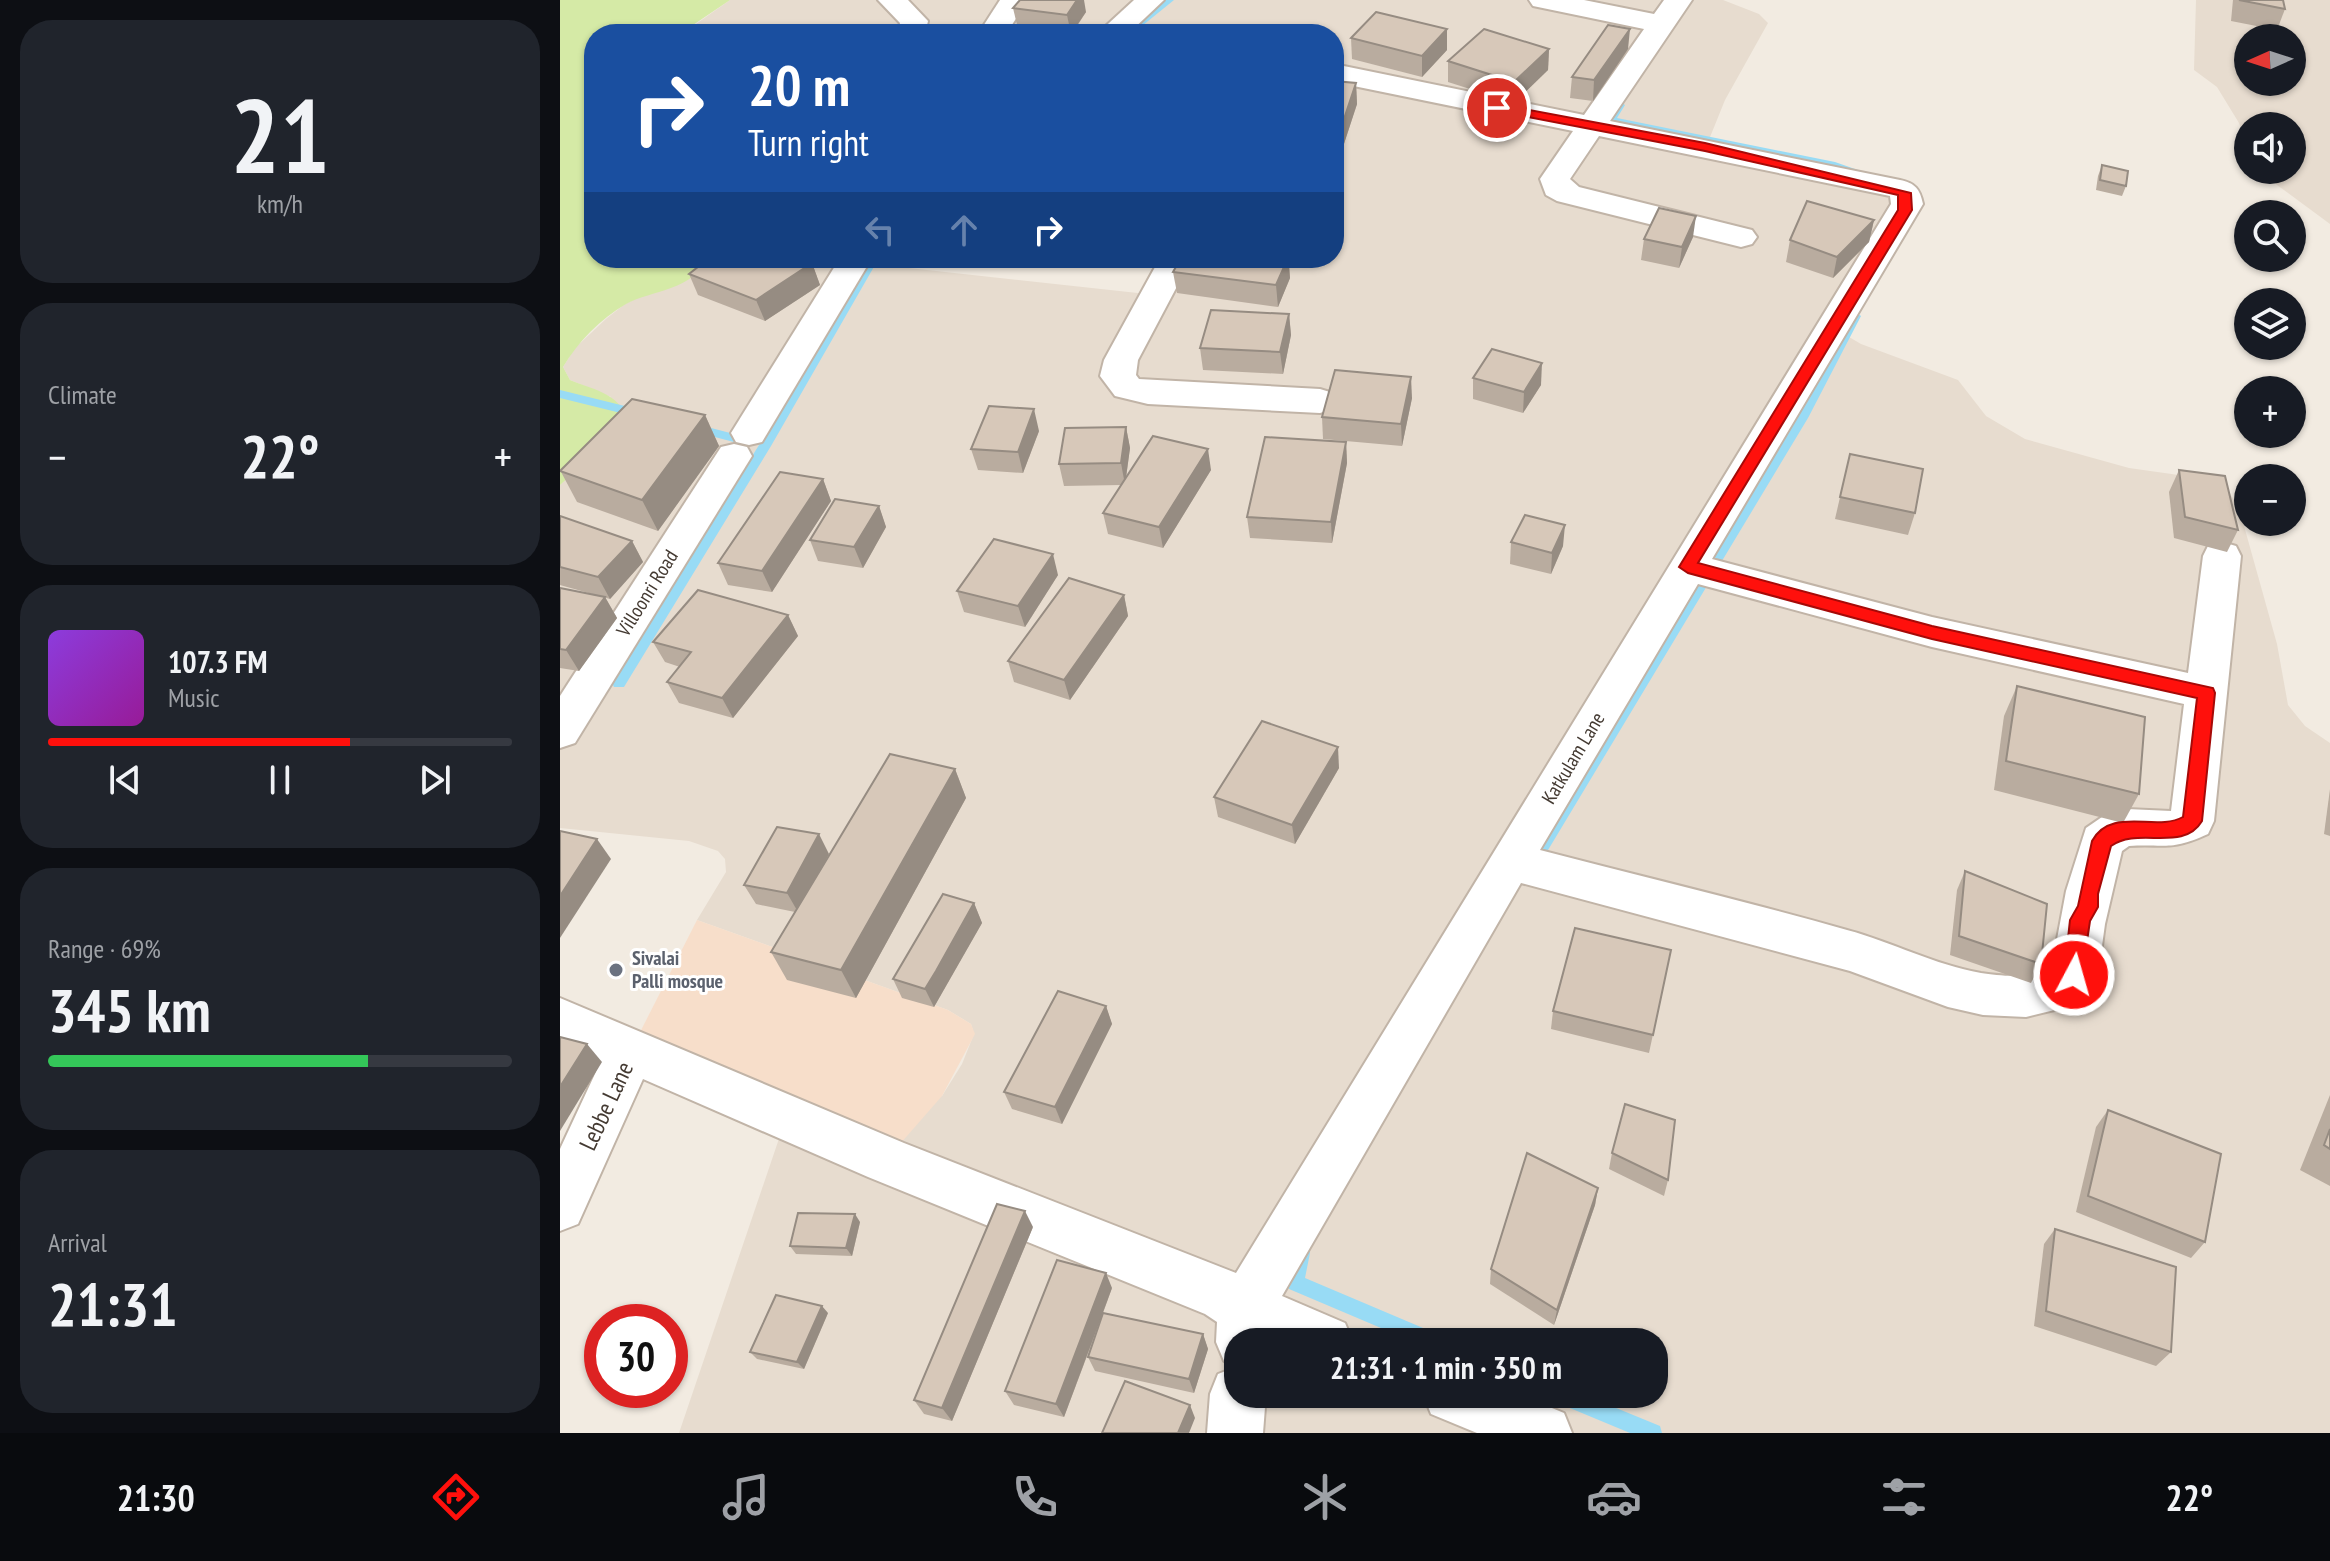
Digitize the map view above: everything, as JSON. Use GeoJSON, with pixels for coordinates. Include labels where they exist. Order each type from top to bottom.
{"type":"FeatureCollection","features":[{"type":"Feature","properties":{"kind":"street"},"geometry":{"type":"LineString","coordinates":[[892,0],[914,21],[913,24]]}},
{"type":"Feature","properties":{"kind":"street"},"geometry":{"type":"LineString","coordinates":[[998,24],[1014,0]]}},
{"type":"Feature","properties":{"kind":"street"},"geometry":{"type":"LineString","coordinates":[[1122,24],[1150,0]]}},
{"type":"Feature","properties":{"kind":"street"},"geometry":{"type":"LineString","coordinates":[[1543,0],[1661,24]]}},
{"type":"Feature","properties":{"kind":"street"},"geometry":{"type":"LineString","coordinates":[[1678,0],[1555,179],[1557,188],[1568,194],[1741,237]]}},
{"type":"Feature","properties":{"kind":"street"},"geometry":{"type":"LineString","coordinates":[[1344,75],[1591,125]]}},
{"type":"Feature","properties":{"kind":"street","name":"Katkulam Lane"},"geometry":{"type":"LineString","coordinates":[[1244,1325],[1510,861],[1905,210],[1906,199],[1900,189],[1591,125]]}},
{"type":"Feature","properties":{"kind":"street","name":"Villoonri Road"},"geometry":{"type":"LineString","coordinates":[[560,731],[850,268]]}},
{"type":"Feature","properties":{"kind":"street"},"geometry":{"type":"LineString","coordinates":[[1171,268],[1121,360],[1118,376],[1127,388],[1148,392],[1320,401]]}},
{"type":"Feature","properties":{"kind":"street"},"geometry":{"type":"LineString","coordinates":[[1510,861],[1851,951],[1948,986],[1983,994],[2026,996],[2058,990],[2074,975],[2080,920],[2088,907],[2088,894],[2102,841],[2118,830],[2136,828],[2173,832],[2192,821],[2222,556]]}},
{"type":"Feature","properties":{"kind":"street"},"geometry":{"type":"LineString","coordinates":[[1688,567],[1932,632],[2206,693]]}},
{"type":"Feature","properties":{"kind":"street"},"geometry":{"type":"LineString","coordinates":[[560,1020],[886,1160],[1224,1295],[1244,1325]]}},
{"type":"Feature","properties":{"kind":"street","name":"Lebbe Lane"},"geometry":{"type":"LineString","coordinates":[[560,1206],[631,1050]]}},
{"type":"Feature","properties":{"kind":"street"},"geometry":{"type":"LineString","coordinates":[[1235,1433],[1237,1408]]}},
{"type":"Feature","properties":{"kind":"street"},"geometry":{"type":"LineString","coordinates":[[1484,1408],[1544,1433]]}},
{"type":"Feature","properties":{"kind":"shaded area"},"geometry":{"type":"Polygon","coordinates":[[[730,0],[1723,0],[1759,14],[1768,23],[1725,100],[1706,147],[1900,189],[1832,327],[1861,344],[1958,380],[1986,416],[2025,439],[2129,468],[2214,480],[2224,484],[2234,500],[2234,536],[2247,536],[2277,644],[2288,705],[2305,726],[2330,743],[2330,1433],[679,1433],[786,1118],[942,1096],[962,1064],[974,1034],[971,1024],[948,1010],[697,920],[726,872],[725,859],[718,851],[689,841],[560,828],[560,485],[598,451],[611,397],[570,380],[563,367],[575,348],[625,304],[699,268],[909,268],[1156,295],[1171,268],[1344,268],[1344,24],[696,24],[730,0]]]}},
{"type":"Feature","properties":{"kind":"shaded area"},"geometry":{"type":"Polygon","coordinates":[[[2196,0],[2330,0],[2330,224],[2306,206],[2306,200],[2297,200],[2276,184],[2306,184],[2306,112],[2234,112],[2234,115],[2217,87],[2194,70],[2196,0]]]}},
{"type":"Feature","properties":{"kind":"shaded area"},"geometry":{"type":"Polygon","coordinates":[[[697,920],[948,1010],[971,1024],[975,1034],[942,1096],[886,1160],[631,1050],[697,920]]]}},
{"type":"Feature","properties":{"kind":"green space"},"geometry":{"type":"Polygon","coordinates":[[[560,0],[730,0],[694,24],[584,24],[584,268],[701,268],[683,283],[626,304],[607,317],[583,340],[563,367],[570,380],[617,402],[625,416],[598,451],[560,485],[560,0]]]}},
{"type":"Feature","properties":{"kind":"building"},"geometry":{"type":"Polygon","coordinates":[[[1020,0],[1077,0],[1067,15],[1013,8],[1020,0]]]}},
{"type":"Feature","properties":{"kind":"building"},"geometry":{"type":"Polygon","coordinates":[[[2239,0],[2283,0],[2285,9],[2239,0]]]}},
{"type":"Feature","properties":{"kind":"building"},"geometry":{"type":"Polygon","coordinates":[[[1376,12],[1447,29],[1422,56],[1351,38],[1376,12]]]}},
{"type":"Feature","properties":{"kind":"building"},"geometry":{"type":"Polygon","coordinates":[[[1608,25],[1630,29],[1594,80],[1572,77],[1608,25]]]}},
{"type":"Feature","properties":{"kind":"building"},"geometry":{"type":"Polygon","coordinates":[[[1484,29],[1549,49],[1514,82],[1448,61],[1484,29]]]}},
{"type":"Feature","properties":{"kind":"building"},"geometry":{"type":"Polygon","coordinates":[[[1344,82],[1356,83],[1344,119],[1344,82]]]}},
{"type":"Feature","properties":{"kind":"building"},"geometry":{"type":"Polygon","coordinates":[[[2102,165],[2128,171],[2126,186],[2100,180],[2102,165]]]}},
{"type":"Feature","properties":{"kind":"building"},"geometry":{"type":"Polygon","coordinates":[[[1807,201],[1874,220],[1837,257],[1790,240],[1807,201]]]}},
{"type":"Feature","properties":{"kind":"building"},"geometry":{"type":"Polygon","coordinates":[[[1659,208],[1696,216],[1682,247],[1644,239],[1659,208]]]}},
{"type":"Feature","properties":{"kind":"building"},"geometry":{"type":"Polygon","coordinates":[[[697,268],[804,268],[756,300],[689,274],[697,268]]]}},
{"type":"Feature","properties":{"kind":"building"},"geometry":{"type":"Polygon","coordinates":[[[1175,268],[1284,268],[1276,285],[1173,272],[1175,268]]]}},
{"type":"Feature","properties":{"kind":"building"},"geometry":{"type":"Polygon","coordinates":[[[1211,310],[1289,314],[1280,352],[1200,348],[1211,310]]]}},
{"type":"Feature","properties":{"kind":"building"},"geometry":{"type":"Polygon","coordinates":[[[1492,349],[1542,363],[1524,392],[1473,378],[1492,349]]]}},
{"type":"Feature","properties":{"kind":"building"},"geometry":{"type":"Polygon","coordinates":[[[1335,370],[1411,377],[1401,424],[1322,417],[1335,370]]]}},
{"type":"Feature","properties":{"kind":"building"},"geometry":{"type":"Polygon","coordinates":[[[632,399],[705,415],[642,500],[560,471],[632,399]]]}},
{"type":"Feature","properties":{"kind":"building"},"geometry":{"type":"Polygon","coordinates":[[[989,406],[1034,409],[1018,452],[971,449],[989,406]]]}},
{"type":"Feature","properties":{"kind":"building"},"geometry":{"type":"Polygon","coordinates":[[[1126,427],[1121,463],[1059,464],[1065,428],[1126,427]]]}},
{"type":"Feature","properties":{"kind":"building"},"geometry":{"type":"Polygon","coordinates":[[[1153,436],[1208,449],[1159,527],[1103,513],[1153,436]]]}},
{"type":"Feature","properties":{"kind":"building"},"geometry":{"type":"Polygon","coordinates":[[[1265,437],[1346,442],[1331,522],[1247,517],[1265,437]]]}},
{"type":"Feature","properties":{"kind":"building"},"geometry":{"type":"Polygon","coordinates":[[[1850,454],[1923,469],[1915,513],[1840,497],[1850,454]]]}},
{"type":"Feature","properties":{"kind":"building"},"geometry":{"type":"Polygon","coordinates":[[[2179,470],[2225,476],[2234,513],[2234,529],[2185,517],[2179,470]]]}},
{"type":"Feature","properties":{"kind":"building"},"geometry":{"type":"Polygon","coordinates":[[[780,472],[823,479],[762,571],[718,563],[780,472]]]}},
{"type":"Feature","properties":{"kind":"building"},"geometry":{"type":"Polygon","coordinates":[[[835,499],[879,506],[854,547],[810,540],[835,499]]]}},
{"type":"Feature","properties":{"kind":"building"},"geometry":{"type":"Polygon","coordinates":[[[1525,515],[1565,525],[1552,553],[1511,542],[1525,515]]]}},
{"type":"Feature","properties":{"kind":"building"},"geometry":{"type":"Polygon","coordinates":[[[560,516],[632,541],[598,577],[560,567],[560,516]]]}},
{"type":"Feature","properties":{"kind":"building"},"geometry":{"type":"Polygon","coordinates":[[[994,539],[1053,554],[1018,606],[957,591],[994,539]]]}},
{"type":"Feature","properties":{"kind":"building"},"geometry":{"type":"Polygon","coordinates":[[[1069,578],[1124,595],[1064,680],[1008,661],[1069,578]]]}},
{"type":"Feature","properties":{"kind":"building"},"geometry":{"type":"Polygon","coordinates":[[[560,588],[605,597],[566,650],[560,649],[560,588]]]}},
{"type":"Feature","properties":{"kind":"building"},"geometry":{"type":"Polygon","coordinates":[[[698,590],[788,615],[722,698],[667,682],[691,652],[653,642],[698,590]]]}},
{"type":"Feature","properties":{"kind":"building"},"geometry":{"type":"Polygon","coordinates":[[[2017,686],[2145,717],[2139,794],[2006,761],[2017,686]]]}},
{"type":"Feature","properties":{"kind":"building"},"geometry":{"type":"Polygon","coordinates":[[[1262,721],[1338,747],[1292,825],[1214,797],[1262,721]]]}},
{"type":"Feature","properties":{"kind":"building"},"geometry":{"type":"Polygon","coordinates":[[[890,754],[955,769],[841,970],[771,952],[890,754]]]}},
{"type":"Feature","properties":{"kind":"building"},"geometry":{"type":"Polygon","coordinates":[[[777,827],[819,834],[787,893],[744,885],[777,827]]]}},
{"type":"Feature","properties":{"kind":"building"},"geometry":{"type":"Polygon","coordinates":[[[560,831],[597,839],[560,896],[560,831]]]}},
{"type":"Feature","properties":{"kind":"building"},"geometry":{"type":"Polygon","coordinates":[[[1965,871],[2047,904],[2041,964],[1959,936],[1965,871]]]}},
{"type":"Feature","properties":{"kind":"building"},"geometry":{"type":"Polygon","coordinates":[[[943,894],[974,903],[936,971],[925,989],[893,979],[943,894]]]}},
{"type":"Feature","properties":{"kind":"building"},"geometry":{"type":"Polygon","coordinates":[[[1575,928],[1671,950],[1653,1035],[1553,1011],[1575,928]]]}},
{"type":"Feature","properties":{"kind":"building"},"geometry":{"type":"Polygon","coordinates":[[[1058,991],[1106,1006],[1055,1107],[1004,1092],[1058,991]]]}},
{"type":"Feature","properties":{"kind":"building"},"geometry":{"type":"Polygon","coordinates":[[[560,1037],[587,1044],[560,1087],[560,1037]]]}},
{"type":"Feature","properties":{"kind":"building"},"geometry":{"type":"Polygon","coordinates":[[[1625,1104],[1675,1120],[1668,1180],[1612,1153],[1625,1104]]]}},
{"type":"Feature","properties":{"kind":"building"},"geometry":{"type":"Polygon","coordinates":[[[2108,1110],[2221,1154],[2205,1242],[2088,1196],[2108,1110]]]}},
{"type":"Feature","properties":{"kind":"building"},"geometry":{"type":"Polygon","coordinates":[[[2330,1129],[2330,1149],[2324,1145],[2330,1129]]]}},
{"type":"Feature","properties":{"kind":"building"},"geometry":{"type":"Polygon","coordinates":[[[1527,1153],[1598,1188],[1557,1310],[1491,1269],[1527,1153]]]}},
{"type":"Feature","properties":{"kind":"building"},"geometry":{"type":"Polygon","coordinates":[[[997,1204],[1025,1211],[942,1408],[914,1400],[997,1204]]]}},
{"type":"Feature","properties":{"kind":"building"},"geometry":{"type":"Polygon","coordinates":[[[798,1213],[855,1214],[846,1248],[790,1246],[798,1213]]]}},
{"type":"Feature","properties":{"kind":"building"},"geometry":{"type":"Polygon","coordinates":[[[2055,1229],[2176,1267],[2171,1352],[2046,1311],[2055,1229]]]}},
{"type":"Feature","properties":{"kind":"building"},"geometry":{"type":"Polygon","coordinates":[[[1057,1260],[1106,1273],[1056,1404],[1005,1391],[1057,1260]]]}},
{"type":"Feature","properties":{"kind":"building"},"geometry":{"type":"Polygon","coordinates":[[[776,1295],[822,1306],[797,1362],[750,1352],[776,1295]]]}},
{"type":"Feature","properties":{"kind":"building"},"geometry":{"type":"Polygon","coordinates":[[[1103,1313],[1203,1334],[1189,1379],[1088,1357],[1103,1313]]]}},
{"type":"Feature","properties":{"kind":"building"},"geometry":{"type":"Polygon","coordinates":[[[1125,1381],[1190,1405],[1178,1433],[1102,1433],[1125,1381]]]}},
{"type":"Feature","properties":{"kind":"waterway"},"geometry":{"type":"LineString","coordinates":[[1139,24],[1169,0]]}},
{"type":"Feature","properties":{"kind":"waterway"},"geometry":{"type":"LineString","coordinates":[[1620,105],[1611,120],[1835,165],[1867,175]]}},
{"type":"Feature","properties":{"kind":"waterway"},"geometry":{"type":"LineString","coordinates":[[619,683],[765,446],[868,268]]}},
{"type":"Feature","properties":{"kind":"waterway"},"geometry":{"type":"LineString","coordinates":[[1531,866],[1802,418],[1855,316]]}},
{"type":"Feature","properties":{"kind":"waterway"},"geometry":{"type":"LineString","coordinates":[[560,394],[637,413]]}},
{"type":"Feature","properties":{"kind":"waterway"},"geometry":{"type":"LineString","coordinates":[[696,428],[749,442]]}},
{"type":"Feature","properties":{"kind":"waterway"},"geometry":{"type":"LineString","coordinates":[[1301,1253],[1295,1283],[1403,1328]]}},
{"type":"Feature","properties":{"kind":"waterway"},"geometry":{"type":"LineString","coordinates":[[1593,1408],[1653,1433]]}},
{"type":"Feature","properties":{"kind":"place","name":"Sivalai Palli mosque"},"geometry":{"type":"Point","coordinates":[616,970]}},
{"type":"Feature","properties":{"kind":"route"},"geometry":{"type":"LineString","coordinates":[[1497,108],[1705,147],[1900,189],[1905,193],[1905,210],[1688,567],[1932,632],[2206,693],[2192,821],[2173,832],[2136,828],[2118,830],[2102,841],[2088,894],[2088,907],[2080,920],[2074,975]]}}]}
